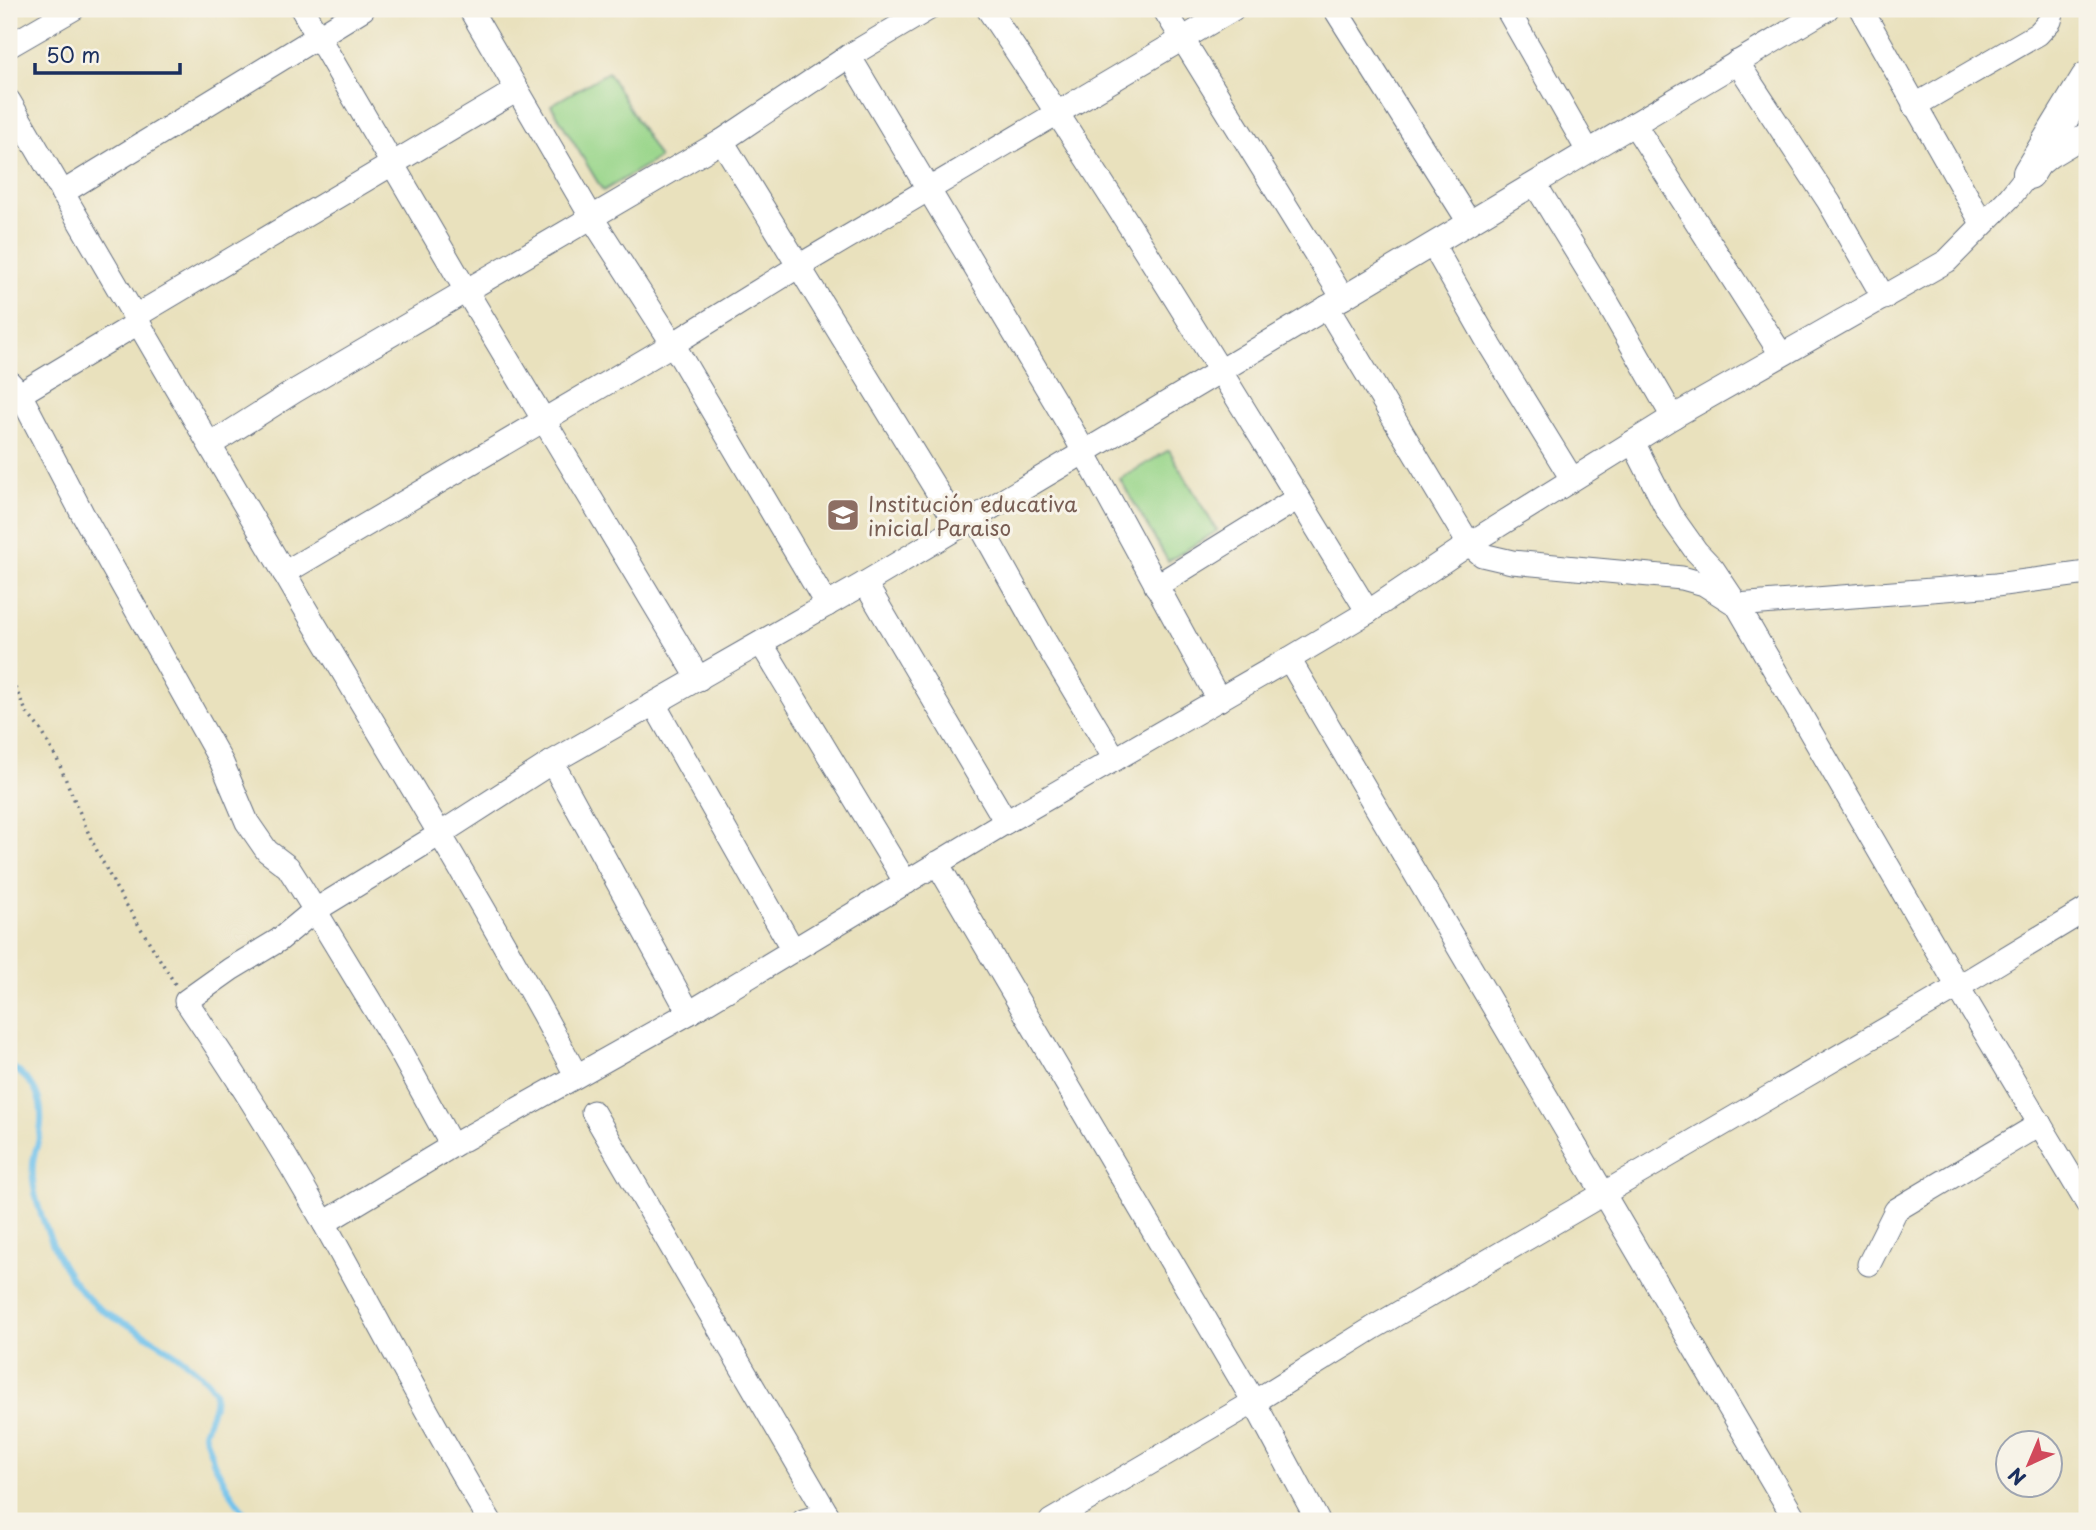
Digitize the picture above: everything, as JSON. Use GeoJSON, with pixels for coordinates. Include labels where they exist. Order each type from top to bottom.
{"type":"FeatureCollection","features":[{"type":"Feature","properties":{"kind":"street"},"geometry":{"type":"LineString","coordinates":[[9,46],[73,9]]}},
{"type":"Feature","properties":{"kind":"street"},"geometry":{"type":"LineString","coordinates":[[302,9],[467,292],[699,678]]}},
{"type":"Feature","properties":{"kind":"street"},"geometry":{"type":"LineString","coordinates":[[62,193],[363,9]]}},
{"type":"Feature","properties":{"kind":"street"},"geometry":{"type":"LineString","coordinates":[[470,9],[592,218],[673,344],[827,605]]}},
{"type":"Feature","properties":{"kind":"street"},"geometry":{"type":"LineString","coordinates":[[210,445],[295,391],[722,141],[849,55],[928,9]]}},
{"type":"Feature","properties":{"kind":"street"},"geometry":{"type":"LineString","coordinates":[[988,9],[1059,114],[1221,369],[1368,612]]}},
{"type":"Feature","properties":{"kind":"street"},"geometry":{"type":"LineString","coordinates":[[1164,9],[1335,302],[1469,544],[1482,555],[1512,562],[1682,578],[1704,584],[1737,605],[1996,585],[2087,573]]}},
{"type":"Feature","properties":{"kind":"street"},"geometry":{"type":"LineString","coordinates":[[284,573],[1233,9]]}},
{"type":"Feature","properties":{"kind":"street"},"geometry":{"type":"LineString","coordinates":[[1335,9],[1469,222]]}},
{"type":"Feature","properties":{"kind":"street"},"geometry":{"type":"LineString","coordinates":[[1507,9],[1588,151]]}},
{"type":"Feature","properties":{"kind":"street"},"geometry":{"type":"LineString","coordinates":[[490,1521],[401,1369],[324,1223],[247,1091],[186,1001],[279,940],[314,911],[552,762],[865,583],[1827,9]]}},
{"type":"Feature","properties":{"kind":"street"},"geometry":{"type":"LineString","coordinates":[[1861,9],[1982,223]]}},
{"type":"Feature","properties":{"kind":"street"},"geometry":{"type":"LineString","coordinates":[[1914,106],[2038,34],[2050,21],[2053,9]]}},
{"type":"Feature","properties":{"kind":"street"},"geometry":{"type":"LineString","coordinates":[[849,55],[1072,430],[1219,700]]}},
{"type":"Feature","properties":{"kind":"street"},"geometry":{"type":"LineString","coordinates":[[1738,62],[1829,202],[1884,298]]}},
{"type":"Feature","properties":{"kind":"street"},"geometry":{"type":"LineString","coordinates":[[324,1223],[452,1146],[689,1013],[1006,822],[1289,659],[1368,612],[1469,544],[1673,417],[1947,261],[2010,197],[2029,173],[2087,78]]}},
{"type":"Feature","properties":{"kind":"street"},"geometry":{"type":"LineString","coordinates":[[452,1146],[399,1049],[288,867],[267,851],[247,822],[222,763],[14,388],[136,320],[517,90]]}},
{"type":"Feature","properties":{"kind":"street"},"geometry":{"type":"LineString","coordinates":[[9,101],[284,573],[440,834],[534,996],[576,1075]]}},
{"type":"Feature","properties":{"kind":"street"},"geometry":{"type":"LineString","coordinates":[[1634,124],[1782,354]]}},
{"type":"Feature","properties":{"kind":"street"},"geometry":{"type":"LineString","coordinates":[[2029,173],[2050,156],[2087,134]]}},
{"type":"Feature","properties":{"kind":"street"},"geometry":{"type":"LineString","coordinates":[[722,141],[799,266],[1044,640],[1115,759]]}},
{"type":"Feature","properties":{"kind":"street"},"geometry":{"type":"LineString","coordinates":[[1535,184],[1673,417]]}},
{"type":"Feature","properties":{"kind":"street"},"geometry":{"type":"LineString","coordinates":[[1433,245],[1491,347],[1572,479]]}},
{"type":"Feature","properties":{"kind":"street"},"geometry":{"type":"LineString","coordinates":[[1633,442],[1669,513],[1737,605],[1958,987],[2087,1203]]}},
{"type":"Feature","properties":{"kind":"street"},"geometry":{"type":"LineString","coordinates":[[1156,586],[1298,498]]}},
{"type":"Feature","properties":{"kind":"street"},"geometry":{"type":"LineString","coordinates":[[865,583],[1006,822]]}},
{"type":"Feature","properties":{"kind":"street"},"geometry":{"type":"LineString","coordinates":[[761,643],[905,883]]}},
{"type":"Feature","properties":{"kind":"street"},"geometry":{"type":"LineString","coordinates":[[1289,659],[1796,1521]]}},
{"type":"Feature","properties":{"kind":"street"},"geometry":{"type":"LineString","coordinates":[[654,704],[793,950]]}},
{"type":"Feature","properties":{"kind":"street"},"geometry":{"type":"LineString","coordinates":[[552,762],[689,1013]]}},
{"type":"Feature","properties":{"kind":"street"},"geometry":{"type":"LineString","coordinates":[[937,863],[1254,1402],[1318,1521]]}},
{"type":"Feature","properties":{"kind":"street"},"geometry":{"type":"LineString","coordinates":[[1051,1521],[1254,1402],[1373,1328],[2087,909]]}},
{"type":"Feature","properties":{"kind":"street"},"geometry":{"type":"LineString","coordinates":[[593,1112],[829,1518],[803,1521]]}},
{"type":"Feature","properties":{"kind":"street"},"geometry":{"type":"LineString","coordinates":[[1870,1264],[1896,1210],[2040,1124]]}},
{"type":"Feature","properties":{"kind":"path"},"geometry":{"type":"LineString","coordinates":[[9,675],[27,713],[41,730],[57,759],[91,839],[116,888],[186,1001]]}},
{"type":"Feature","properties":{"kind":"green space"},"geometry":{"type":"Polygon","coordinates":[[[608,72],[659,158],[603,191],[551,105],[608,72]]]}},
{"type":"Feature","properties":{"kind":"green space"},"geometry":{"type":"Polygon","coordinates":[[[1169,450],[1217,531],[1168,561],[1120,479],[1169,450]]]}},
{"type":"Feature","properties":{"kind":"waterway"},"geometry":{"type":"LineString","coordinates":[[9,1065],[26,1078],[40,1101],[41,1121],[33,1160],[34,1186],[43,1220],[59,1258],[75,1284],[94,1304],[176,1354],[197,1371],[215,1391],[214,1405],[204,1433],[214,1463],[250,1521]]}},
{"type":"Feature","properties":{"kind":"place","name":"Institución educativa inicial Paraiso"},"geometry":{"type":"Point","coordinates":[843,515]}}]}
